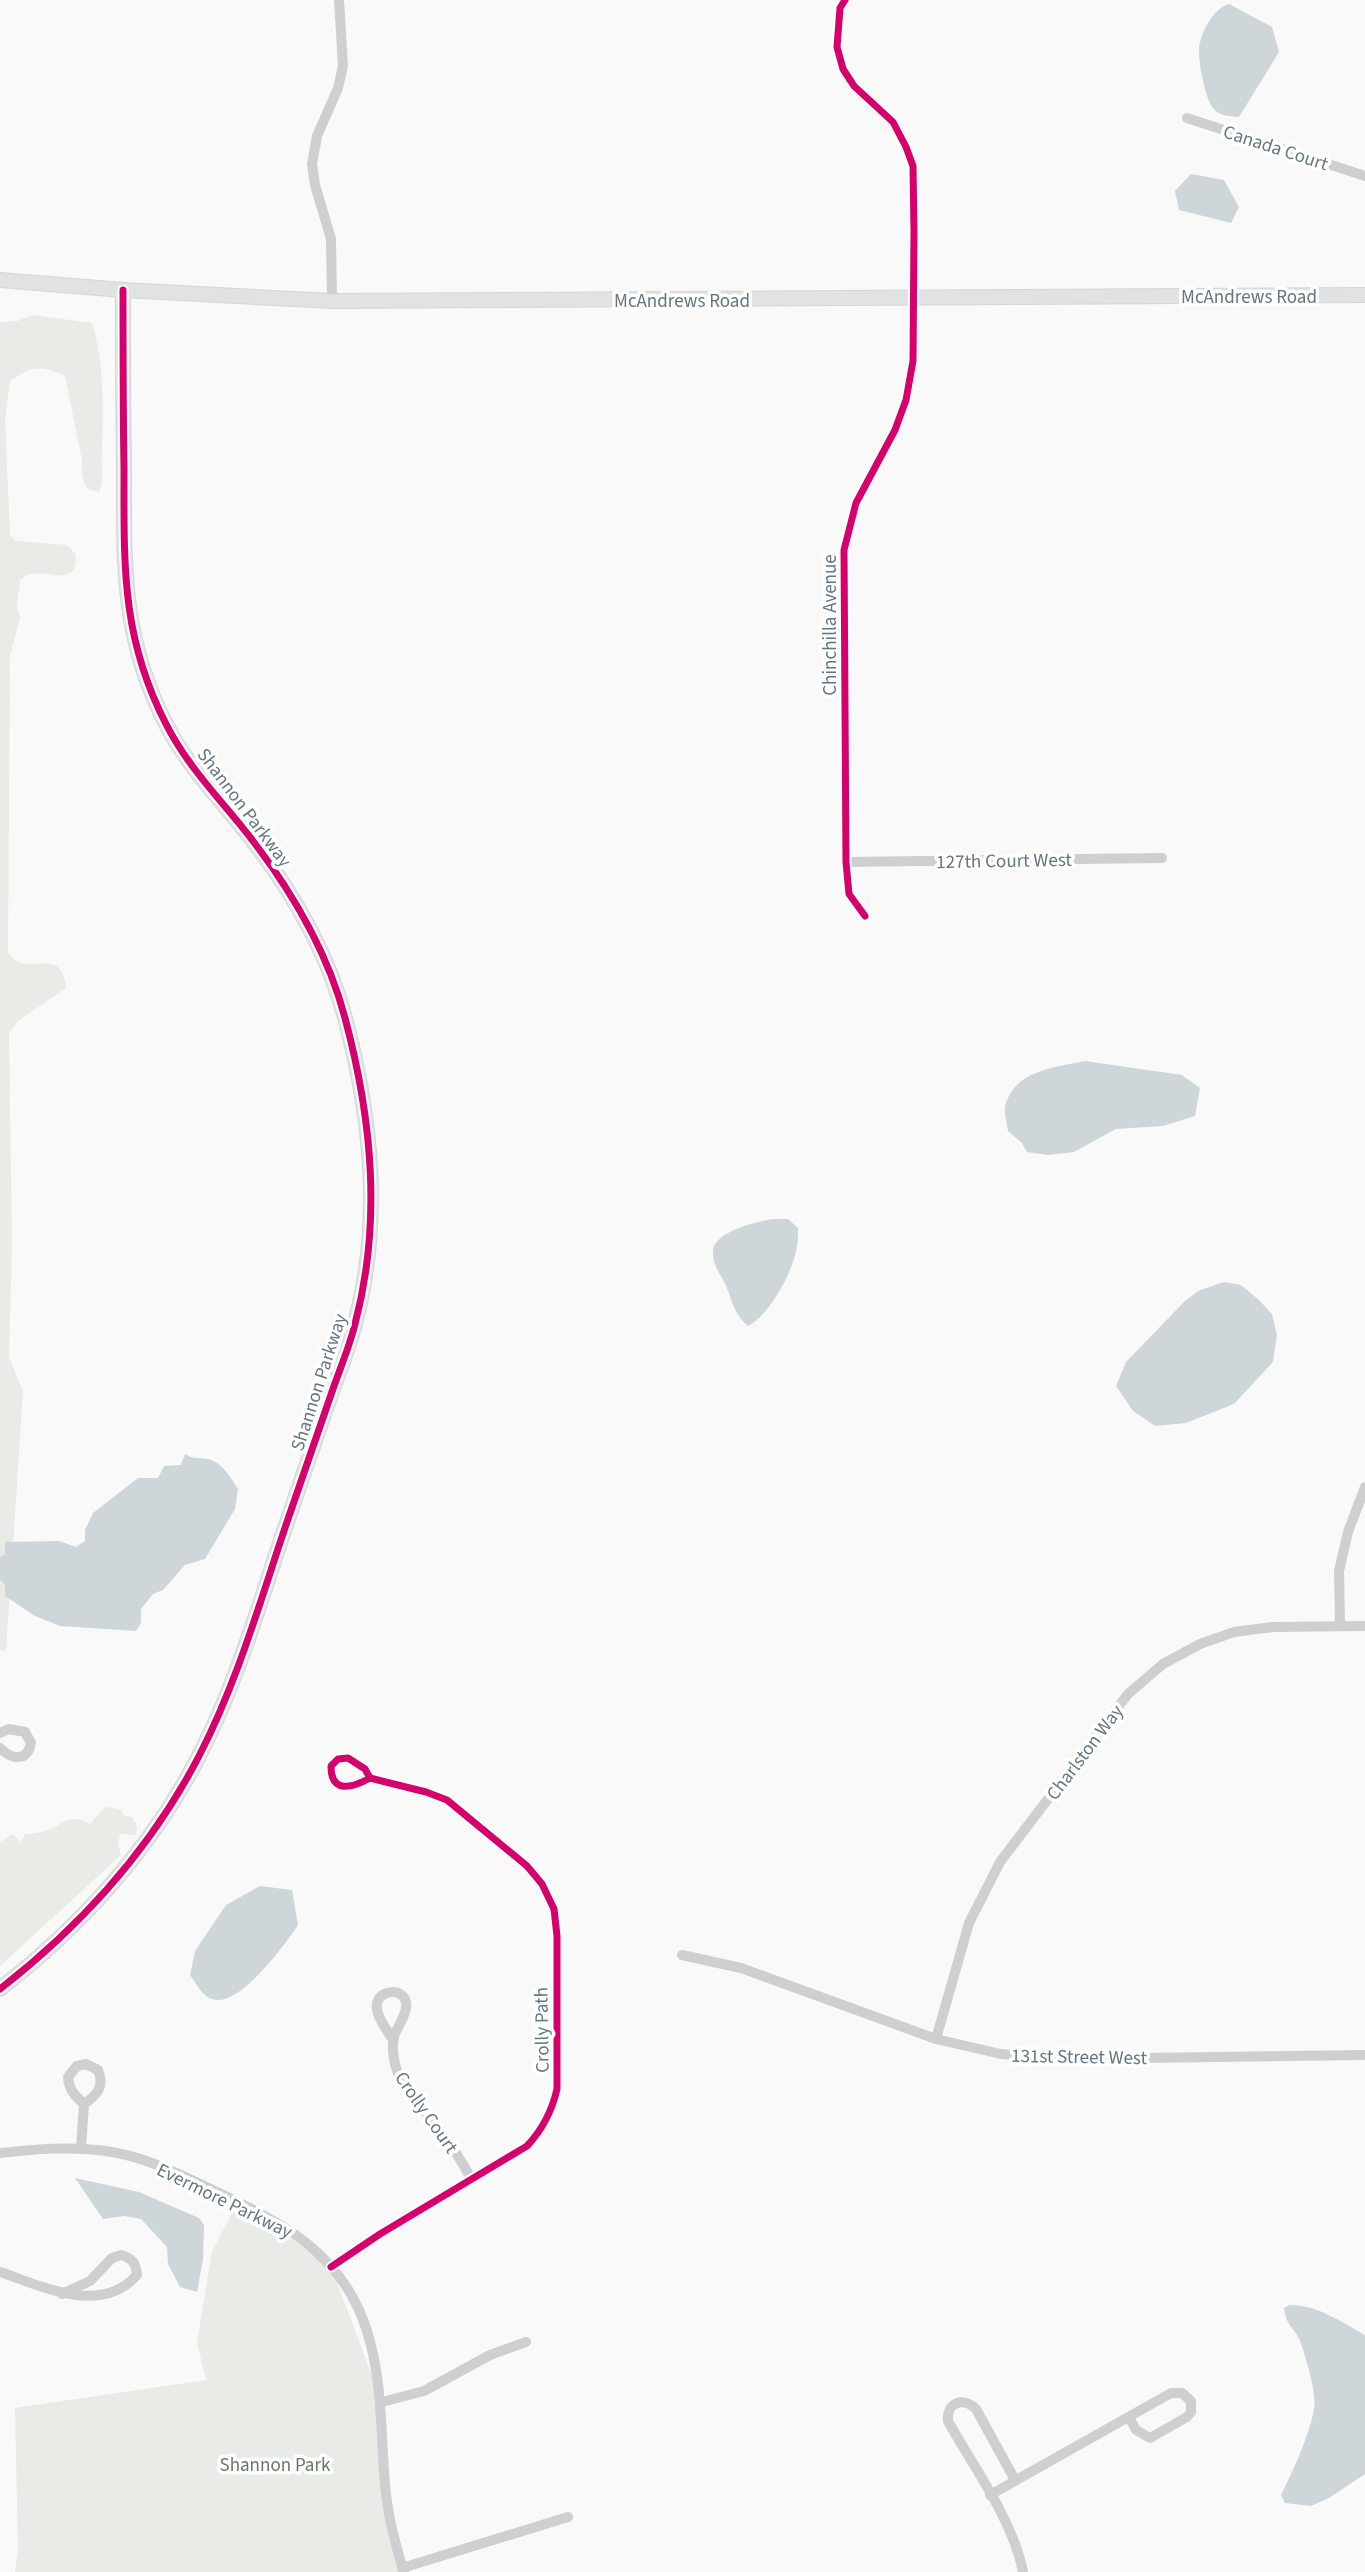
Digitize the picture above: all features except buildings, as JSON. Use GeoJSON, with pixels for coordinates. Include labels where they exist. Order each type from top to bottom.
{"type":"FeatureCollection","features":[{"type":"Feature","properties":{"kind":"street"},"geometry":{"type":"LineString","coordinates":[[332,301],[331,239],[315,185],[312,164],[317,136],[338,88],[343,66],[339,0]]}},
{"type":"Feature","properties":{"kind":"street","name":"Chinchilla Avenue"},"geometry":{"type":"LineString","coordinates":[[845,0],[840,8],[837,47],[843,69],[854,86],[893,122],[914,166],[913,361],[906,400],[895,430],[856,503],[844,550],[846,862],[849,894],[865,916]]}},
{"type":"Feature","properties":{"kind":"street","name":"Canada Court"},"geometry":{"type":"LineString","coordinates":[[1187,118],[1365,176]]}},
{"type":"Feature","properties":{"kind":"street","name":"McAndrews Road"},"geometry":{"type":"LineString","coordinates":[[0,280],[123,290],[332,301],[1365,295]]}},
{"type":"Feature","properties":{"kind":"street","name":"Shannon Parkway"},"geometry":{"type":"LineString","coordinates":[[0,1989],[47,1952],[106,1894],[156,1828],[199,1757],[228,1692],[355,1324],[369,1246],[371,1167],[366,1115],[363,1088],[343,1011],[318,947],[284,885],[250,837],[194,769],[168,729],[147,686],[132,634],[124,569],[123,290]]}},
{"type":"Feature","properties":{"kind":"street","name":"127th Court West"},"geometry":{"type":"LineString","coordinates":[[846,862],[1162,858]]}},
{"type":"Feature","properties":{"kind":"street"},"geometry":{"type":"LineString","coordinates":[[1340,1625],[1339,1571],[1348,1532],[1365,1487]]}},
{"type":"Feature","properties":{"kind":"street","name":"Charlston Way"},"geometry":{"type":"LineString","coordinates":[[936,2039],[969,1923],[1000,1863],[1128,1694],[1163,1664],[1200,1644],[1234,1632],[1273,1627],[1365,1626]]}},
{"type":"Feature","properties":{"kind":"street"},"geometry":{"type":"LineString","coordinates":[[0,1733],[16,1729],[25,1732],[31,1743],[30,1750],[20,1758],[13,1758],[0,1748]]}},
{"type":"Feature","properties":{"kind":"street","name":"Crolly Path"},"geometry":{"type":"LineString","coordinates":[[331,2267],[527,2146],[543,2126],[554,2103],[558,2077],[557,1936],[554,1909],[542,1884],[527,1866],[456,1806],[426,1792],[370,1778]]}},
{"type":"Feature","properties":{"kind":"street","name":"131st Street West"},"geometry":{"type":"LineString","coordinates":[[682,1955],[741,1968],[936,2039],[1002,2054],[1064,2059],[1365,2055]]}},
{"type":"Feature","properties":{"kind":"street","name":"Crolly Court"},"geometry":{"type":"LineString","coordinates":[[393,2040],[376,2009],[377,2001],[383,1994],[391,1992],[399,1993],[407,2008],[393,2040],[394,2063],[398,2073],[410,2093],[458,2155],[472,2180]]}},
{"type":"Feature","properties":{"kind":"street"},"geometry":{"type":"LineString","coordinates":[[81,2148],[84,2104]]}},
{"type":"Feature","properties":{"kind":"street","name":"Evermore Parkway"},"geometry":{"type":"LineString","coordinates":[[0,2153],[43,2148],[81,2148],[121,2154],[172,2170],[276,2221],[314,2248],[350,2293],[363,2321],[382,2402],[386,2494],[395,2544],[403,2570]]}},
{"type":"Feature","properties":{"kind":"street"},"geometry":{"type":"LineString","coordinates":[[0,2272],[62,2294],[90,2295],[117,2290],[129,2284],[137,2275],[136,2265],[121,2255],[112,2258],[90,2281],[62,2294]]}},
{"type":"Feature","properties":{"kind":"street"},"geometry":{"type":"LineString","coordinates":[[382,2402],[424,2391],[490,2355],[526,2342]]}},
{"type":"Feature","properties":{"kind":"street"},"geometry":{"type":"LineString","coordinates":[[989,2495],[1171,2393],[1182,2393],[1191,2401],[1191,2412],[1187,2417],[1150,2438],[1136,2430],[1129,2417]]}},
{"type":"Feature","properties":{"kind":"street"},"geometry":{"type":"LineString","coordinates":[[1015,2480],[976,2409],[967,2403],[955,2403],[947,2412],[948,2421],[1003,2517],[1016,2544],[1023,2572]]}},
{"type":"Feature","properties":{"kind":"street"},"geometry":{"type":"LineString","coordinates":[[403,2570],[568,2516]]}},
{"type":"Feature","properties":{"kind":"green space"},"geometry":{"type":"Polygon","coordinates":[[[33,315],[92,323],[102,388],[102,473],[99,492],[87,489],[82,476],[82,460],[65,376],[36,369],[24,372],[10,381],[5,420],[10,535],[16,541],[67,545],[76,555],[72,572],[67,575],[38,573],[20,580],[17,607],[20,617],[10,656],[8,952],[22,963],[46,964],[59,968],[66,988],[17,1022],[9,1033],[12,1247],[9,1357],[23,1391],[6,1651],[0,1650],[0,322],[17,321],[33,315]]]}},
{"type":"Feature","properties":{"kind":"green space"},"geometry":{"type":"Polygon","coordinates":[[[105,1807],[120,1809],[124,1816],[132,1817],[137,1826],[136,1835],[120,1834],[118,1845],[121,1855],[0,1966],[0,1842],[13,1834],[21,1842],[25,1834],[45,1831],[73,1819],[90,1824],[105,1807]]]}},
{"type":"Feature","properties":{"kind":"green space","name":"Shannon Park"},"geometry":{"type":"Polygon","coordinates":[[[238,2202],[331,2267],[382,2402],[386,2494],[404,2572],[15,2572],[18,2552],[15,2408],[206,2380],[197,2343],[212,2251],[238,2202]]]}},
{"type":"Feature","properties":{"kind":"shaded area"},"geometry":{"type":"Polygon","coordinates":[[[1229,4],[1272,27],[1279,52],[1239,117],[1215,111],[1205,88],[1200,61],[1199,48],[1205,29],[1218,10],[1229,4]]]}},
{"type":"Feature","properties":{"kind":"shaded area"},"geometry":{"type":"Polygon","coordinates":[[[1191,174],[1224,180],[1239,207],[1231,223],[1179,210],[1175,191],[1191,174]]]}},
{"type":"Feature","properties":{"kind":"shaded area"},"geometry":{"type":"Polygon","coordinates":[[[1085,1061],[1182,1075],[1200,1088],[1195,1116],[1163,1126],[1116,1129],[1074,1152],[1048,1155],[1027,1152],[1022,1143],[1008,1131],[1005,1110],[1011,1092],[1019,1083],[1039,1072],[1085,1061]]]}},
{"type":"Feature","properties":{"kind":"shaded area"},"geometry":{"type":"Polygon","coordinates":[[[772,1219],[788,1219],[798,1228],[797,1248],[790,1271],[778,1293],[763,1314],[748,1326],[735,1309],[716,1267],[713,1252],[720,1238],[728,1233],[772,1219]]]}},
{"type":"Feature","properties":{"kind":"shaded area"},"geometry":{"type":"Polygon","coordinates":[[[1224,1282],[1241,1285],[1272,1314],[1277,1335],[1273,1362],[1234,1404],[1186,1423],[1155,1426],[1133,1411],[1116,1386],[1126,1362],[1184,1302],[1198,1291],[1224,1282]]]}},
{"type":"Feature","properties":{"kind":"shaded area"},"geometry":{"type":"Polygon","coordinates":[[[185,1454],[213,1461],[226,1471],[238,1489],[235,1509],[205,1559],[185,1565],[163,1590],[153,1594],[141,1609],[141,1623],[136,1631],[60,1626],[35,1616],[5,1596],[5,1585],[0,1579],[0,1557],[5,1555],[5,1542],[59,1541],[76,1547],[85,1541],[85,1530],[93,1513],[138,1478],[158,1478],[164,1466],[181,1465],[185,1454]]]}},
{"type":"Feature","properties":{"kind":"shaded area"},"geometry":{"type":"Polygon","coordinates":[[[260,1886],[292,1890],[298,1925],[272,1960],[247,1985],[223,2000],[212,1999],[202,1992],[190,1975],[195,1951],[226,1905],[260,1886]]]}},
{"type":"Feature","properties":{"kind":"shaded area"},"geometry":{"type":"Polygon","coordinates":[[[75,2178],[139,2192],[199,2218],[204,2225],[203,2260],[197,2292],[180,2287],[168,2264],[167,2247],[141,2219],[124,2216],[103,2219],[75,2178]]]}},
{"type":"Feature","properties":{"kind":"shaded area"},"geometry":{"type":"Polygon","coordinates":[[[1290,2305],[1320,2311],[1365,2335],[1365,2474],[1329,2498],[1311,2506],[1285,2503],[1281,2495],[1296,2464],[1315,2403],[1298,2336],[1285,2314],[1284,2308],[1290,2305]]]}},
{"type":"Feature","properties":{"kind":"cycle path"},"geometry":{"type":"LineString","coordinates":[[845,0],[840,8],[837,47],[843,69],[854,86],[893,122],[913,166],[913,361],[906,400],[895,430],[856,503],[844,550],[846,862],[849,894],[865,916]]}},
{"type":"Feature","properties":{"kind":"cycle path"},"geometry":{"type":"LineString","coordinates":[[0,1989],[59,1939],[137,1854],[180,1790],[213,1728],[237,1669],[348,1348],[369,1247],[370,1171],[362,1094],[345,1018],[329,970],[280,878],[174,739],[151,692],[140,661],[128,600],[125,568],[123,290]]}},
{"type":"Feature","properties":{"kind":"cycle path"},"geometry":{"type":"LineString","coordinates":[[331,2267],[380,2234],[527,2146],[546,2120],[557,2089],[557,1936],[554,1909],[542,1884],[527,1866],[447,1800],[370,1778],[365,1769],[348,1758],[338,1759],[331,1766],[332,1775],[339,1785],[350,1786],[370,1778]]}}]}
